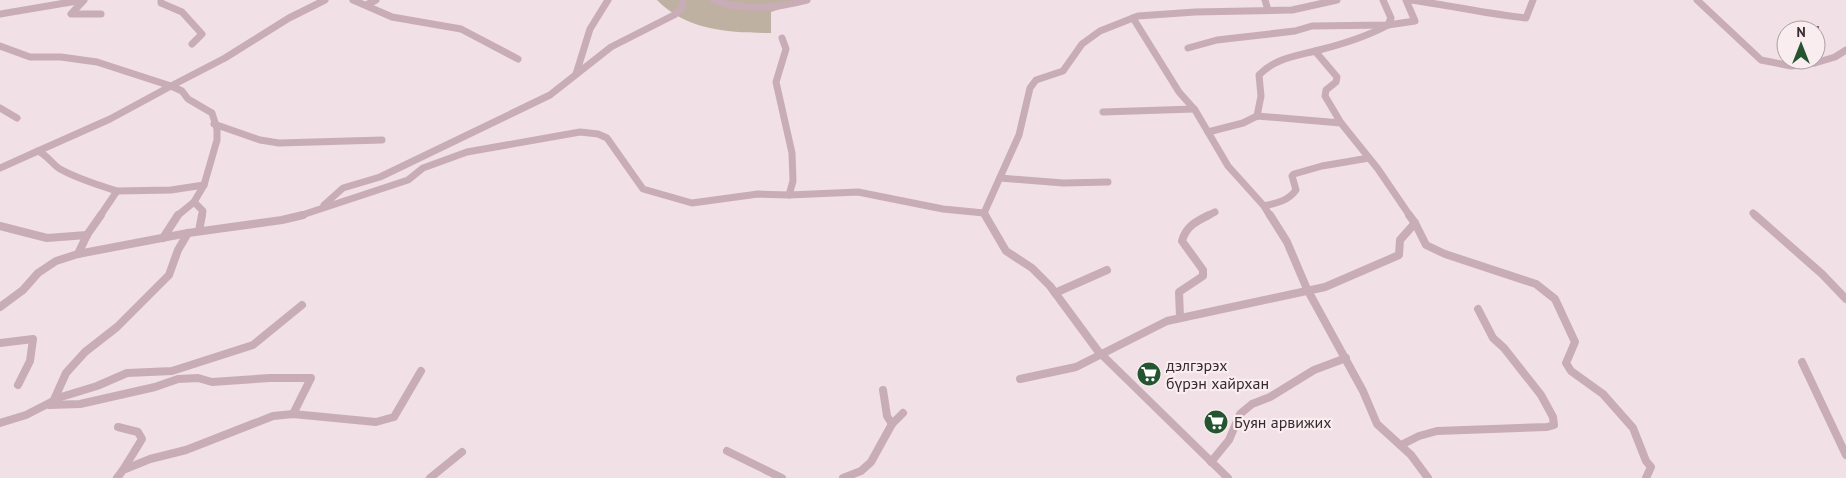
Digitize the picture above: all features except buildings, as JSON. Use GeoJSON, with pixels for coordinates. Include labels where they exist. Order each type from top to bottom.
{"type":"FeatureCollection","features":[{"type":"Feature","properties":{"kind":"street"},"geometry":{"type":"LineString","coordinates":[[0,14],[84,0]]}},
{"type":"Feature","properties":{"kind":"street"},"geometry":{"type":"LineString","coordinates":[[84,0],[71,14],[101,14]]}},
{"type":"Feature","properties":{"kind":"street"},"geometry":{"type":"LineString","coordinates":[[161,0],[161,3],[182,12],[202,34],[192,44]]}},
{"type":"Feature","properties":{"kind":"street"},"geometry":{"type":"LineString","coordinates":[[0,168],[102,123],[232,54],[273,26],[306,7],[326,0]]}},
{"type":"Feature","properties":{"kind":"street"},"geometry":{"type":"LineString","coordinates":[[353,0],[392,17],[461,29],[518,59]]}},
{"type":"Feature","properties":{"kind":"street"},"geometry":{"type":"LineString","coordinates":[[366,5],[376,0]]}},
{"type":"Feature","properties":{"kind":"street"},"geometry":{"type":"LineString","coordinates":[[576,74],[590,29],[608,0]]}},
{"type":"Feature","properties":{"kind":"street"},"geometry":{"type":"LineString","coordinates":[[318,208],[343,188],[380,177],[526,108],[554,92],[622,40],[674,16],[682,8],[683,0]]}},
{"type":"Feature","properties":{"kind":"street"},"geometry":{"type":"LineString","coordinates":[[714,0],[736,6],[757,7],[776,7],[807,0]]}},
{"type":"Feature","properties":{"kind":"street"},"geometry":{"type":"LineString","coordinates":[[1265,0],[1268,10]]}},
{"type":"Feature","properties":{"kind":"street"},"geometry":{"type":"LineString","coordinates":[[984,213],[1019,134],[1030,88],[1036,80],[1064,71],[1082,44],[1100,30],[1133,18],[1195,12],[1292,10],[1337,0]]}},
{"type":"Feature","properties":{"kind":"street"},"geometry":{"type":"LineString","coordinates":[[1257,116],[1262,102],[1263,88],[1259,75],[1266,66],[1290,56],[1374,34],[1388,25],[1391,18],[1383,0]]}},
{"type":"Feature","properties":{"kind":"street"},"geometry":{"type":"LineString","coordinates":[[1188,48],[1217,40],[1312,26],[1388,25],[1415,20],[1406,0]]}},
{"type":"Feature","properties":{"kind":"street"},"geometry":{"type":"LineString","coordinates":[[1410,0],[1447,5],[1511,18],[1526,18],[1533,0]]}},
{"type":"Feature","properties":{"kind":"street"},"geometry":{"type":"LineString","coordinates":[[1697,0],[1761,60],[1791,66],[1835,58],[1846,50]]}},
{"type":"Feature","properties":{"kind":"street"},"geometry":{"type":"LineString","coordinates":[[1133,18],[1179,92],[1194,109],[1232,172],[1264,206],[1287,242],[1308,291],[1346,358],[1377,424],[1387,436],[1401,445],[1411,455],[1428,478]]}},
{"type":"Feature","properties":{"kind":"street"},"geometry":{"type":"LineString","coordinates":[[782,38],[786,48],[776,81],[793,157],[794,177],[789,195]]}},
{"type":"Feature","properties":{"kind":"street"},"geometry":{"type":"LineString","coordinates":[[0,46],[30,57],[61,57],[97,62],[182,90],[188,99],[212,113],[214,124],[217,128],[217,140],[204,185],[194,202],[180,212],[163,238]]}},
{"type":"Feature","properties":{"kind":"street"},"geometry":{"type":"LineString","coordinates":[[1315,51],[1337,77],[1336,82],[1326,90],[1325,96],[1341,123],[1369,158],[1415,223],[1426,245],[1445,254],[1536,284],[1555,299],[1575,342],[1566,363],[1571,371],[1603,394],[1633,428],[1646,461],[1651,466],[1646,478]]}},
{"type":"Feature","properties":{"kind":"street"},"geometry":{"type":"LineString","coordinates":[[0,108],[17,118]]}},
{"type":"Feature","properties":{"kind":"street"},"geometry":{"type":"LineString","coordinates":[[1103,112],[1194,109]]}},
{"type":"Feature","properties":{"kind":"street"},"geometry":{"type":"LineString","coordinates":[[1208,132],[1243,123],[1257,116],[1341,123]]}},
{"type":"Feature","properties":{"kind":"street"},"geometry":{"type":"LineString","coordinates":[[214,124],[260,140],[279,143],[382,140]]}},
{"type":"Feature","properties":{"kind":"street"},"geometry":{"type":"LineString","coordinates":[[0,307],[23,290],[46,266],[78,254],[188,233],[282,220],[408,180],[423,168],[467,152],[580,132],[598,134],[607,138],[643,189],[692,203],[755,194],[789,195],[861,192],[943,209],[984,213]]}},
{"type":"Feature","properties":{"kind":"street"},"geometry":{"type":"LineString","coordinates":[[38,151],[44,153],[53,163],[83,179],[117,191],[171,190],[204,185]]}},
{"type":"Feature","properties":{"kind":"street"},"geometry":{"type":"LineString","coordinates":[[1264,206],[1284,201],[1294,194],[1296,190],[1292,176],[1294,174],[1322,166],[1369,158]]}},
{"type":"Feature","properties":{"kind":"street"},"geometry":{"type":"LineString","coordinates":[[1000,178],[1063,183],[1108,182]]}},
{"type":"Feature","properties":{"kind":"street"},"geometry":{"type":"LineString","coordinates":[[78,254],[88,234],[117,191]]}},
{"type":"Feature","properties":{"kind":"street"},"geometry":{"type":"LineString","coordinates":[[194,202],[203,212],[199,232]]}},
{"type":"Feature","properties":{"kind":"street"},"geometry":{"type":"LineString","coordinates":[[1180,317],[1179,292],[1203,276],[1203,270],[1182,241],[1183,234],[1191,224],[1215,212]]}},
{"type":"Feature","properties":{"kind":"street"},"geometry":{"type":"LineString","coordinates":[[984,213],[1006,251],[1032,268],[1055,293],[1100,354],[1228,478]]}},
{"type":"Feature","properties":{"kind":"street"},"geometry":{"type":"LineString","coordinates":[[1753,213],[1822,274],[1846,299]]}},
{"type":"Feature","properties":{"kind":"street"},"geometry":{"type":"LineString","coordinates":[[1020,379],[1076,367],[1167,320],[1325,286],[1399,255],[1400,240],[1415,223]]}},
{"type":"Feature","properties":{"kind":"street"},"geometry":{"type":"LineString","coordinates":[[0,226],[48,238],[88,234]]}},
{"type":"Feature","properties":{"kind":"street"},"geometry":{"type":"LineString","coordinates":[[50,404],[66,373],[85,352],[117,327],[169,275],[178,250],[188,233]]}},
{"type":"Feature","properties":{"kind":"street"},"geometry":{"type":"LineString","coordinates":[[1055,293],[1107,270]]}},
{"type":"Feature","properties":{"kind":"street"},"geometry":{"type":"LineString","coordinates":[[0,423],[26,416],[61,397],[97,386],[127,373],[172,371],[252,345],[302,305]]}},
{"type":"Feature","properties":{"kind":"street"},"geometry":{"type":"LineString","coordinates":[[1401,445],[1419,436],[1437,431],[1547,427],[1554,425],[1553,417],[1541,395],[1504,348],[1493,338],[1478,309]]}},
{"type":"Feature","properties":{"kind":"street"},"geometry":{"type":"LineString","coordinates":[[0,343],[33,339],[30,360],[18,385]]}},
{"type":"Feature","properties":{"kind":"street"},"geometry":{"type":"LineString","coordinates":[[1211,462],[1230,440],[1240,414],[1252,404],[1270,397],[1314,370],[1346,358]]}},
{"type":"Feature","properties":{"kind":"street"},"geometry":{"type":"LineString","coordinates":[[1802,362],[1846,455]]}},
{"type":"Feature","properties":{"kind":"street"},"geometry":{"type":"LineString","coordinates":[[122,470],[150,459],[198,446],[213,438],[273,416],[292,414],[376,422],[385,420],[394,417],[421,372]]}},
{"type":"Feature","properties":{"kind":"street"},"geometry":{"type":"LineString","coordinates":[[50,404],[80,404],[178,379],[198,378],[212,382],[270,378],[311,378],[307,389],[292,414]]}},
{"type":"Feature","properties":{"kind":"street"},"geometry":{"type":"LineString","coordinates":[[883,390],[887,416],[892,424]]}},
{"type":"Feature","properties":{"kind":"street"},"geometry":{"type":"LineString","coordinates":[[842,478],[847,474],[860,472],[870,463],[892,424],[903,413]]}},
{"type":"Feature","properties":{"kind":"street"},"geometry":{"type":"LineString","coordinates":[[117,478],[142,439],[138,432],[118,427]]}},
{"type":"Feature","properties":{"kind":"street"},"geometry":{"type":"LineString","coordinates":[[727,451],[782,478]]}},
{"type":"Feature","properties":{"kind":"street"},"geometry":{"type":"LineString","coordinates":[[430,478],[462,452]]}},
{"type":"Feature","properties":{"kind":"shaded area"},"geometry":{"type":"Polygon","coordinates":[[[657,0],[807,0],[771,12],[771,33],[725,31],[696,24],[669,10],[657,0]]]}},
{"type":"Feature","properties":{"kind":"place","name":"дэлгэрэх бүрэн хайрхан"},"geometry":{"type":"Point","coordinates":[1149,374]}},
{"type":"Feature","properties":{"kind":"place","name":"Буян арвижих"},"geometry":{"type":"Point","coordinates":[1216,422]}}]}
